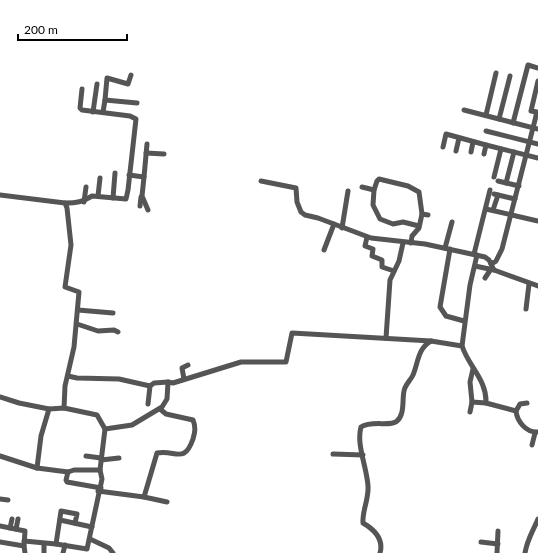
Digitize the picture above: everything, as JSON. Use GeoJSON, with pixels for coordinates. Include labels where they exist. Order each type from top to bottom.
{"type":"FeatureCollection","features":[{"type":"Feature","properties":{"kind":"street"},"geometry":{"type":"LineString","coordinates":[[513,122],[528,65],[538,68]]}},
{"type":"Feature","properties":{"kind":"street"},"geometry":{"type":"LineString","coordinates":[[486,116],[496,73]]}},
{"type":"Feature","properties":{"kind":"street"},"geometry":{"type":"LineString","coordinates":[[103,112],[107,78],[128,84],[131,75]]}},
{"type":"Feature","properties":{"kind":"street"},"geometry":{"type":"LineString","coordinates":[[499,119],[510,76]]}},
{"type":"Feature","properties":{"kind":"street"},"geometry":{"type":"LineString","coordinates":[[485,278],[496,262],[502,249],[535,128],[537,112],[531,111],[538,81]]}},
{"type":"Feature","properties":{"kind":"street"},"geometry":{"type":"LineString","coordinates":[[93,112],[96,84]]}},
{"type":"Feature","properties":{"kind":"street"},"geometry":{"type":"LineString","coordinates":[[0,195],[77,204],[84,202],[92,196],[126,199],[136,119],[130,116],[82,110],[80,108],[82,89]]}},
{"type":"Feature","properties":{"kind":"street"},"geometry":{"type":"LineString","coordinates":[[104,100],[137,103]]}},
{"type":"Feature","properties":{"kind":"street"},"geometry":{"type":"LineString","coordinates":[[464,110],[535,128]]}},
{"type":"Feature","properties":{"kind":"street"},"geometry":{"type":"LineString","coordinates":[[486,131],[538,144]]}},
{"type":"Feature","properties":{"kind":"street"},"geometry":{"type":"LineString","coordinates":[[443,147],[446,134],[538,158]]}},
{"type":"Feature","properties":{"kind":"street"},"geometry":{"type":"LineString","coordinates":[[456,151],[459,138]]}},
{"type":"Feature","properties":{"kind":"street"},"geometry":{"type":"LineString","coordinates":[[471,152],[473,142]]}},
{"type":"Feature","properties":{"kind":"street"},"geometry":{"type":"LineString","coordinates":[[140,206],[147,144]]}},
{"type":"Feature","properties":{"kind":"street"},"geometry":{"type":"LineString","coordinates":[[484,154],[486,145]]}},
{"type":"Feature","properties":{"kind":"street"},"geometry":{"type":"LineString","coordinates":[[501,149],[496,179],[519,186]]}},
{"type":"Feature","properties":{"kind":"street"},"geometry":{"type":"LineString","coordinates":[[506,183],[514,152]]}},
{"type":"Feature","properties":{"kind":"street"},"geometry":{"type":"LineString","coordinates":[[146,153],[164,154]]}},
{"type":"Feature","properties":{"kind":"street"},"geometry":{"type":"LineString","coordinates":[[113,198],[115,173]]}},
{"type":"Feature","properties":{"kind":"street"},"geometry":{"type":"LineString","coordinates":[[129,175],[144,177]]}},
{"type":"Feature","properties":{"kind":"street"},"geometry":{"type":"LineString","coordinates":[[98,196],[100,178]]}},
{"type":"Feature","properties":{"kind":"street"},"geometry":{"type":"LineString","coordinates":[[411,243],[412,236],[419,226],[422,214],[419,192],[414,188],[379,179],[374,190],[373,205],[380,219],[391,224],[401,222],[419,226]]}},
{"type":"Feature","properties":{"kind":"street"},"geometry":{"type":"LineString","coordinates":[[261,181],[296,188],[297,202],[301,212],[342,228],[367,237],[448,248],[476,254],[488,258],[492,268]]}},
{"type":"Feature","properties":{"kind":"street"},"geometry":{"type":"LineString","coordinates":[[84,202],[86,187]]}},
{"type":"Feature","properties":{"kind":"street"},"geometry":{"type":"LineString","coordinates":[[362,187],[374,190]]}},
{"type":"Feature","properties":{"kind":"street"},"geometry":{"type":"LineString","coordinates":[[342,228],[348,191]]}},
{"type":"Feature","properties":{"kind":"street"},"geometry":{"type":"LineString","coordinates":[[494,193],[515,199]]}},
{"type":"Feature","properties":{"kind":"street"},"geometry":{"type":"LineString","coordinates":[[486,403],[484,385],[473,369],[462,346],[464,321],[476,254],[486,209],[494,193]]}},
{"type":"Feature","properties":{"kind":"street"},"geometry":{"type":"LineString","coordinates":[[493,210],[494,193]]}},
{"type":"Feature","properties":{"kind":"street"},"geometry":{"type":"LineString","coordinates":[[142,196],[148,210]]}},
{"type":"Feature","properties":{"kind":"street"},"geometry":{"type":"LineString","coordinates":[[64,408],[64,399],[74,347],[79,292],[65,287],[71,245],[69,219],[65,202]]}},
{"type":"Feature","properties":{"kind":"street"},"geometry":{"type":"LineString","coordinates":[[486,209],[538,222]]}},
{"type":"Feature","properties":{"kind":"street"},"geometry":{"type":"LineString","coordinates":[[422,214],[428,215]]}},
{"type":"Feature","properties":{"kind":"street"},"geometry":{"type":"LineString","coordinates":[[452,222],[440,307],[446,316],[464,321]]}},
{"type":"Feature","properties":{"kind":"street"},"geometry":{"type":"LineString","coordinates":[[324,250],[334,224]]}},
{"type":"Feature","properties":{"kind":"street"},"geometry":{"type":"LineString","coordinates":[[367,237],[365,246],[373,249],[372,255],[382,260],[382,267],[394,271]]}},
{"type":"Feature","properties":{"kind":"street"},"geometry":{"type":"LineString","coordinates":[[386,338],[390,280],[399,261],[403,243]]}},
{"type":"Feature","properties":{"kind":"street"},"geometry":{"type":"LineString","coordinates":[[474,266],[492,268],[529,284],[538,286]]}},
{"type":"Feature","properties":{"kind":"street"},"geometry":{"type":"LineString","coordinates":[[526,309],[529,284]]}},
{"type":"Feature","properties":{"kind":"street"},"geometry":{"type":"LineString","coordinates":[[78,310],[113,313]]}},
{"type":"Feature","properties":{"kind":"street"},"geometry":{"type":"LineString","coordinates":[[76,324],[98,330],[114,330],[118,332]]}},
{"type":"Feature","properties":{"kind":"street"},"geometry":{"type":"LineString","coordinates":[[68,376],[77,378],[119,379],[150,386],[168,382],[172,383],[241,362],[286,362],[292,333],[431,341],[462,346]]}},
{"type":"Feature","properties":{"kind":"street"},"geometry":{"type":"LineString","coordinates":[[380,553],[381,541],[374,530],[363,523],[368,486],[360,438],[362,427],[369,424],[395,422],[399,419],[405,387],[412,376],[421,350],[431,341]]}},
{"type":"Feature","properties":{"kind":"street"},"geometry":{"type":"LineString","coordinates":[[184,379],[182,368],[188,365]]}},
{"type":"Feature","properties":{"kind":"street"},"geometry":{"type":"LineString","coordinates":[[470,412],[472,402],[470,382],[473,369]]}},
{"type":"Feature","properties":{"kind":"street"},"geometry":{"type":"LineString","coordinates":[[106,428],[132,425],[160,409],[165,404],[168,382]]}},
{"type":"Feature","properties":{"kind":"street"},"geometry":{"type":"LineString","coordinates":[[148,404],[150,386]]}},
{"type":"Feature","properties":{"kind":"street"},"geometry":{"type":"LineString","coordinates":[[0,397],[19,403],[49,409],[64,408],[97,415],[106,428],[100,470],[102,479],[87,551],[56,544],[0,542]]}},
{"type":"Feature","properties":{"kind":"street"},"geometry":{"type":"LineString","coordinates":[[472,402],[486,403],[516,411]]}},
{"type":"Feature","properties":{"kind":"street"},"geometry":{"type":"LineString","coordinates":[[527,403],[520,404],[516,411],[517,418],[521,424],[537,432],[532,445]]}},
{"type":"Feature","properties":{"kind":"street"},"geometry":{"type":"LineString","coordinates":[[37,468],[42,436],[49,409]]}},
{"type":"Feature","properties":{"kind":"street"},"geometry":{"type":"LineString","coordinates":[[144,497],[156,453],[174,455],[185,453],[188,451],[196,430],[193,420],[166,414],[160,409]]}},
{"type":"Feature","properties":{"kind":"street"},"geometry":{"type":"LineString","coordinates":[[333,454],[363,455]]}},
{"type":"Feature","properties":{"kind":"street"},"geometry":{"type":"LineString","coordinates":[[0,456],[37,468],[68,472],[74,470],[100,470]]}},
{"type":"Feature","properties":{"kind":"street"},"geometry":{"type":"LineString","coordinates":[[86,456],[101,459],[119,458]]}},
{"type":"Feature","properties":{"kind":"street"},"geometry":{"type":"LineString","coordinates":[[68,472],[67,482],[167,502]]}},
{"type":"Feature","properties":{"kind":"street"},"geometry":{"type":"LineString","coordinates":[[0,499],[8,500]]}},
{"type":"Feature","properties":{"kind":"street"},"geometry":{"type":"LineString","coordinates":[[56,544],[61,511],[68,511],[77,514],[75,523]]}},
{"type":"Feature","properties":{"kind":"street"},"geometry":{"type":"LineString","coordinates":[[10,528],[12,519]]}},
{"type":"Feature","properties":{"kind":"street"},"geometry":{"type":"LineString","coordinates":[[16,529],[18,519]]}},
{"type":"Feature","properties":{"kind":"street"},"geometry":{"type":"LineString","coordinates":[[525,553],[528,539],[533,533],[538,519]]}},
{"type":"Feature","properties":{"kind":"street"},"geometry":{"type":"LineString","coordinates":[[60,520],[92,527]]}},
{"type":"Feature","properties":{"kind":"street"},"geometry":{"type":"LineString","coordinates":[[0,526],[25,531],[25,553]]}},
{"type":"Feature","properties":{"kind":"street"},"geometry":{"type":"LineString","coordinates":[[497,553],[498,531]]}},
{"type":"Feature","properties":{"kind":"street"},"geometry":{"type":"LineString","coordinates":[[90,539],[108,548],[113,553]]}},
{"type":"Feature","properties":{"kind":"street"},"geometry":{"type":"LineString","coordinates":[[481,542],[498,544]]}},
{"type":"Feature","properties":{"kind":"street"},"geometry":{"type":"LineString","coordinates":[[44,544],[44,553]]}},
{"type":"Feature","properties":{"kind":"street"},"geometry":{"type":"LineString","coordinates":[[63,553],[65,545]]}}]}
